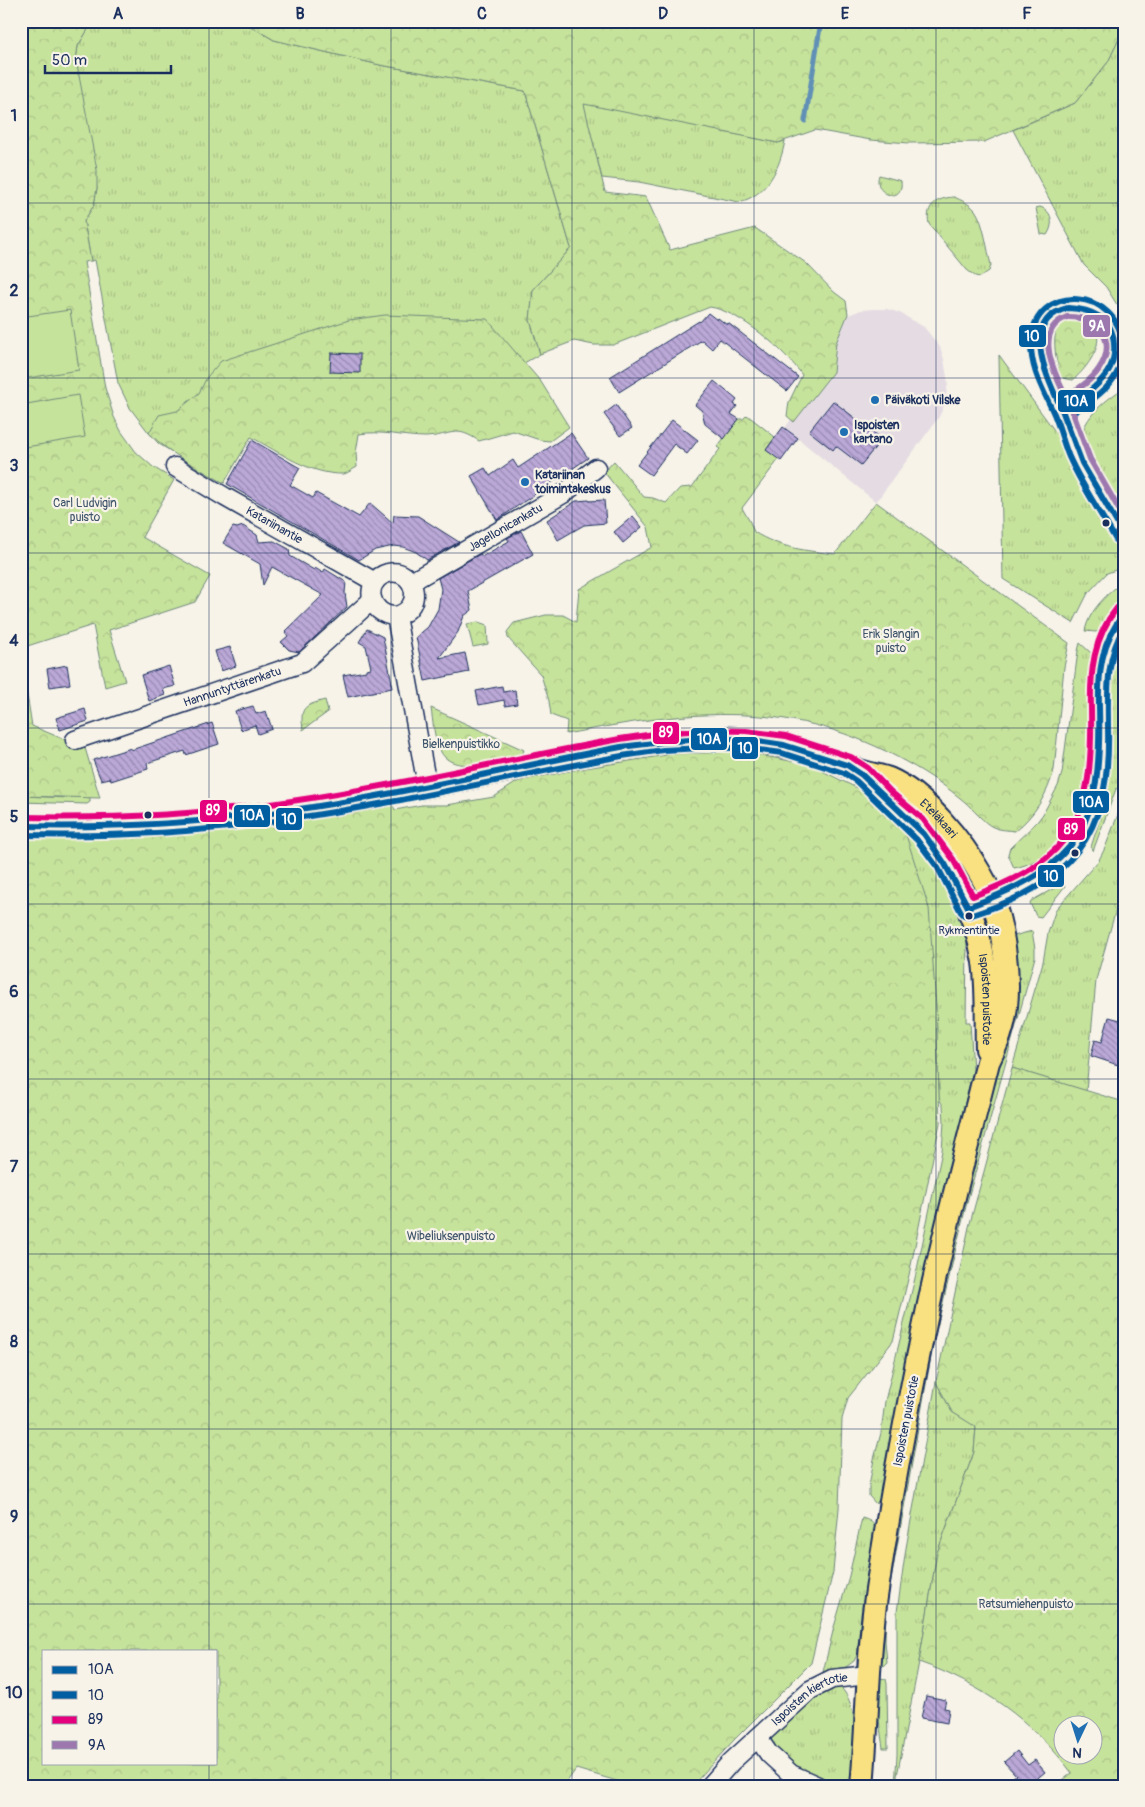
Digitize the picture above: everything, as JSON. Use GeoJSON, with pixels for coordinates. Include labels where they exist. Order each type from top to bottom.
{"type":"FeatureCollection","features":[{"type":"Feature","properties":{"kind":"main road","name":"Eteläkaari"},"geometry":{"type":"LineString","coordinates":[[21,826],[109,827],[196,822],[322,806],[577,756],[661,743],[701,738],[751,740],[810,751],[856,770],[890,780],[929,808],[945,825],[969,855],[984,879],[993,899]]}},
{"type":"Feature","properties":{"kind":"main road","name":"Eteläkaari"},"geometry":{"type":"LineString","coordinates":[[856,770],[927,838],[953,876],[968,908]]}},
{"type":"Feature","properties":{"kind":"main road","name":"Ispoisten puistotie"},"geometry":{"type":"LineString","coordinates":[[862,1786],[868,1675],[876,1592],[887,1525],[929,1303],[988,1062],[1001,1034],[1006,997],[1006,976],[1002,938],[993,899]]}},
{"type":"Feature","properties":{"kind":"main road","name":"Ispoisten puistotie"},"geometry":{"type":"LineString","coordinates":[[968,908],[984,961],[988,996],[986,1031],[988,1062]]}},
{"type":"Feature","properties":{"kind":"street","name":"Katariinantie"},"geometry":{"type":"LineString","coordinates":[[175,467],[375,582]]}},
{"type":"Feature","properties":{"kind":"street","name":"Jagellonicankatu"},"geometry":{"type":"LineString","coordinates":[[411,582],[563,494],[596,468]]}},
{"type":"Feature","properties":{"kind":"street"},"geometry":{"type":"LineString","coordinates":[[393,573],[400,574],[411,582],[414,594],[411,606],[402,614],[390,616],[378,610],[371,594],[375,582],[386,574],[393,573]]}},
{"type":"Feature","properties":{"kind":"street","name":"Hannuntyttärenkatu"},"geometry":{"type":"LineString","coordinates":[[74,740],[302,663],[372,600]]}},
{"type":"Feature","properties":{"kind":"street"},"geometry":{"type":"LineString","coordinates":[[968,908],[1018,887],[1052,867],[1074,844],[1086,822],[1095,796],[1099,764],[1099,683],[1103,657],[1110,634],[1124,614]]}},
{"type":"Feature","properties":{"kind":"street"},"geometry":{"type":"LineString","coordinates":[[396,616],[427,786]]}},
{"type":"Feature","properties":{"kind":"street","name":"Ispoisten kiertotie"},"geometry":{"type":"LineString","coordinates":[[710,1786],[731,1762],[810,1690],[838,1678],[868,1675]]}},
{"type":"Feature","properties":{"kind":"street"},"geometry":{"type":"LineString","coordinates":[[758,1738],[769,1754],[791,1774],[818,1786]]}},
{"type":"Feature","properties":{"kind":"shaded area","name":"Päiväkoti Vilske"},"geometry":{"type":"Polygon","coordinates":[[[887,309],[900,313],[924,327],[940,347],[948,383],[944,406],[939,417],[876,502],[785,428],[823,374],[836,320],[861,310],[887,309]]]}},
{"type":"Feature","properties":{"kind":"green space","name":"Carl Ludvigin puisto"},"geometry":{"type":"Polygon","coordinates":[[[21,21],[93,21],[78,46],[76,60],[97,170],[97,188],[94,205],[84,221],[91,261],[84,262],[105,388],[114,417],[121,431],[136,452],[153,467],[174,480],[142,537],[210,576],[195,602],[109,630],[125,681],[105,687],[93,625],[21,648],[21,21]]]}},
{"type":"Feature","properties":{"kind":"green space"},"geometry":{"type":"Polygon","coordinates":[[[93,21],[242,21],[274,40],[380,65],[525,91],[571,248],[533,290],[530,320],[540,354],[524,363],[511,348],[273,398],[224,483],[159,444],[130,408],[118,383],[95,260],[91,261],[84,221],[94,205],[97,188],[76,60],[78,46],[93,21]]]}},
{"type":"Feature","properties":{"kind":"green space"},"geometry":{"type":"Polygon","coordinates":[[[242,21],[1124,21],[1124,28],[1108,62],[1075,103],[984,142],[909,143],[871,140],[815,130],[778,143],[584,104],[605,192],[646,197],[670,250],[755,228],[806,263],[834,292],[846,301],[848,314],[836,343],[833,372],[794,422],[787,416],[789,402],[802,375],[795,365],[774,344],[748,324],[722,310],[710,307],[613,345],[594,345],[574,341],[540,354],[530,320],[533,290],[571,248],[525,91],[380,65],[274,40],[242,21]]]}},
{"type":"Feature","properties":{"kind":"green space"},"geometry":{"type":"Polygon","coordinates":[[[1124,28],[1124,316],[1106,287],[1084,265],[1013,130],[1075,103],[1108,62],[1124,28]]]}},
{"type":"Feature","properties":{"kind":"green space"},"geometry":{"type":"Polygon","coordinates":[[[583,103],[778,143],[785,141],[783,151],[776,170],[765,186],[758,193],[739,202],[639,182],[602,178],[583,103]]]}},
{"type":"Feature","properties":{"kind":"green space"},"geometry":{"type":"Polygon","coordinates":[[[879,175],[901,181],[901,188],[898,193],[894,195],[884,192],[878,182],[879,175]]]}},
{"type":"Feature","properties":{"kind":"green space"},"geometry":{"type":"Polygon","coordinates":[[[954,197],[973,208],[981,222],[991,265],[989,271],[980,277],[967,270],[929,224],[928,217],[931,207],[942,199],[954,197]]]}},
{"type":"Feature","properties":{"kind":"green space"},"geometry":{"type":"Polygon","coordinates":[[[1040,207],[1048,212],[1051,219],[1051,227],[1047,235],[1041,234],[1036,208],[1040,207]]]}},
{"type":"Feature","properties":{"kind":"green space"},"geometry":{"type":"Polygon","coordinates":[[[70,310],[79,370],[21,379],[21,317],[70,310]]]}},
{"type":"Feature","properties":{"kind":"green space"},"geometry":{"type":"Polygon","coordinates":[[[385,315],[487,319],[541,382],[569,427],[550,441],[540,440],[513,431],[479,441],[472,436],[457,432],[426,437],[376,433],[359,434],[356,453],[357,467],[344,474],[319,471],[307,467],[251,437],[224,483],[175,454],[149,433],[159,415],[177,411],[199,393],[207,377],[221,361],[349,320],[385,315]]]}},
{"type":"Feature","properties":{"kind":"green space"},"geometry":{"type":"Polygon","coordinates":[[[1073,318],[1086,322],[1094,328],[1097,336],[1097,345],[1088,364],[1073,380],[1062,378],[1058,367],[1055,346],[1058,326],[1064,321],[1073,318]]]}},
{"type":"Feature","properties":{"kind":"green space"},"geometry":{"type":"Polygon","coordinates":[[[999,355],[1057,434],[1124,556],[1124,567],[1107,573],[1088,593],[1073,623],[1003,579],[999,355]]]}},
{"type":"Feature","properties":{"kind":"green space"},"geometry":{"type":"Polygon","coordinates":[[[1124,388],[1124,514],[1084,450],[1082,441],[1083,431],[1091,416],[1111,397],[1124,388]]]}},
{"type":"Feature","properties":{"kind":"green space"},"geometry":{"type":"Polygon","coordinates":[[[78,395],[85,437],[26,447],[21,420],[21,405],[78,395]]]}},
{"type":"Feature","properties":{"kind":"green space","name":"Erik Slangin puisto"},"geometry":{"type":"Polygon","coordinates":[[[747,415],[775,437],[766,450],[779,459],[742,508],[754,532],[783,545],[835,554],[876,502],[1069,643],[1064,667],[1054,770],[1048,788],[1039,804],[1029,818],[1015,831],[998,829],[990,825],[951,791],[908,763],[865,742],[823,727],[782,718],[698,715],[656,719],[566,734],[567,721],[551,715],[541,675],[508,638],[507,632],[514,623],[546,615],[563,615],[576,622],[579,589],[652,547],[648,527],[604,472],[614,461],[644,497],[666,503],[680,488],[692,487],[720,449],[717,447],[739,419],[743,419],[747,415]]]}},
{"type":"Feature","properties":{"kind":"green space"},"geometry":{"type":"Polygon","coordinates":[[[1124,581],[1124,598],[1111,611],[1100,630],[1096,632],[1085,631],[1095,609],[1124,581]]]}},
{"type":"Feature","properties":{"kind":"green space"},"geometry":{"type":"Polygon","coordinates":[[[478,622],[487,625],[488,644],[473,647],[467,624],[478,622]]]}},
{"type":"Feature","properties":{"kind":"green space"},"geometry":{"type":"Polygon","coordinates":[[[1124,632],[1124,784],[1116,789],[1093,851],[1091,847],[1108,794],[1112,661],[1124,632]]]}},
{"type":"Feature","properties":{"kind":"green space"},"geometry":{"type":"Polygon","coordinates":[[[1080,643],[1091,653],[1087,703],[1089,756],[1087,781],[1082,805],[1071,827],[1054,847],[1035,860],[1014,868],[1008,854],[1010,848],[1043,814],[1058,786],[1062,773],[1080,643]]]}},
{"type":"Feature","properties":{"kind":"green space"},"geometry":{"type":"Polygon","coordinates":[[[21,656],[32,726],[85,748],[100,798],[21,796],[21,656]]]}},
{"type":"Feature","properties":{"kind":"green space"},"geometry":{"type":"Polygon","coordinates":[[[325,700],[328,712],[303,730],[302,716],[305,709],[312,704],[325,700]]]}},
{"type":"Feature","properties":{"kind":"green space","name":"Bielkenpuistikko"},"geometry":{"type":"Polygon","coordinates":[[[431,708],[524,750],[522,755],[477,764],[465,765],[454,763],[446,758],[440,750],[434,730],[431,708]]]}},
{"type":"Feature","properties":{"kind":"green space","name":"Wibeliuksenpuisto"},"geometry":{"type":"Polygon","coordinates":[[[745,752],[810,765],[867,793],[906,835],[929,908],[936,1006],[940,1123],[909,1275],[893,1341],[848,1398],[842,1419],[839,1508],[833,1572],[811,1663],[734,1740],[692,1786],[634,1786],[576,1769],[564,1786],[21,1786],[21,836],[90,838],[188,834],[276,823],[392,803],[395,810],[422,805],[447,805],[494,797],[517,782],[536,776],[673,754],[745,752]]]}},
{"type":"Feature","properties":{"kind":"green space"},"geometry":{"type":"Polygon","coordinates":[[[81,771],[90,799],[90,802],[87,804],[21,802],[21,796],[71,798],[81,771]]]}},
{"type":"Feature","properties":{"kind":"green space"},"geometry":{"type":"Polygon","coordinates":[[[867,793],[879,800],[949,880],[971,944],[967,944],[966,1022],[970,1022],[973,1070],[923,1274],[882,1495],[876,1504],[869,1496],[869,1486],[881,1433],[885,1401],[916,1274],[942,1151],[944,1122],[943,1106],[939,1098],[936,1006],[867,793]]]}},
{"type":"Feature","properties":{"kind":"green space"},"geometry":{"type":"Polygon","coordinates":[[[1124,799],[1124,881],[1096,980],[1086,1091],[1012,1068],[1043,962],[1048,933],[1056,909],[1099,860],[1124,799]]]}},
{"type":"Feature","properties":{"kind":"green space"},"geometry":{"type":"Polygon","coordinates":[[[1062,884],[1065,886],[1041,917],[1036,916],[1030,903],[1031,901],[1062,884]]]}},
{"type":"Feature","properties":{"kind":"green space"},"geometry":{"type":"Polygon","coordinates":[[[1032,931],[1035,957],[967,1202],[934,1340],[886,1608],[885,1641],[887,1662],[880,1669],[880,1622],[931,1339],[979,1139],[1005,1048],[1010,937],[1032,931]]]}},
{"type":"Feature","properties":{"kind":"green space","name":"Ratsumiehenpuisto"},"geometry":{"type":"Polygon","coordinates":[[[1012,1068],[1124,1102],[1124,1786],[1055,1786],[1072,1773],[1064,1764],[1102,1764],[1102,1714],[1052,1714],[1052,1750],[1040,1736],[1004,1706],[963,1681],[919,1662],[937,1553],[974,1452],[976,1427],[952,1412],[936,1382],[969,1227],[1012,1068]]]}},
{"type":"Feature","properties":{"kind":"green space"},"geometry":{"type":"Polygon","coordinates":[[[936,1382],[952,1412],[976,1426],[974,1452],[937,1553],[919,1662],[895,1786],[897,1755],[897,1612],[906,1548],[936,1382]]]}},
{"type":"Feature","properties":{"kind":"green space"},"geometry":{"type":"Polygon","coordinates":[[[862,1518],[872,1522],[875,1528],[858,1653],[854,1661],[846,1667],[823,1672],[849,1576],[862,1518]]]}},
{"type":"Feature","properties":{"kind":"green space"},"geometry":{"type":"Polygon","coordinates":[[[878,1679],[886,1679],[887,1684],[888,1748],[883,1748],[877,1707],[878,1679]]]}},
{"type":"Feature","properties":{"kind":"green space"},"geometry":{"type":"Polygon","coordinates":[[[825,1687],[840,1687],[847,1695],[851,1706],[856,1734],[856,1749],[851,1786],[829,1786],[811,1778],[782,1757],[770,1740],[816,1692],[825,1687]]]}},
{"type":"Feature","properties":{"kind":"building"},"geometry":{"type":"Polygon","coordinates":[[[708,313],[727,325],[728,323],[798,377],[787,391],[720,339],[712,349],[702,340],[619,392],[610,377],[700,322],[708,313]]]}},
{"type":"Feature","properties":{"kind":"building"},"geometry":{"type":"Polygon","coordinates":[[[331,353],[360,354],[360,373],[330,372],[331,353]]]}},
{"type":"Feature","properties":{"kind":"building"},"geometry":{"type":"Polygon","coordinates":[[[714,381],[737,400],[734,404],[737,406],[731,414],[739,419],[724,439],[705,424],[702,411],[695,405],[714,381]]]}},
{"type":"Feature","properties":{"kind":"building","name":"Ispoisten kartano"},"geometry":{"type":"Polygon","coordinates":[[[833,401],[882,439],[861,465],[836,446],[833,450],[809,431],[833,401]]]}},
{"type":"Feature","properties":{"kind":"building"},"geometry":{"type":"Polygon","coordinates":[[[616,405],[632,428],[620,436],[604,414],[616,405]]]}},
{"type":"Feature","properties":{"kind":"building"},"geometry":{"type":"Polygon","coordinates":[[[672,420],[698,440],[687,454],[674,444],[651,475],[637,465],[672,420]]]}},
{"type":"Feature","properties":{"kind":"building"},"geometry":{"type":"Polygon","coordinates":[[[783,427],[798,438],[781,461],[766,450],[783,427]]]}},
{"type":"Feature","properties":{"kind":"building"},"geometry":{"type":"Polygon","coordinates":[[[571,433],[588,458],[497,520],[471,476],[485,468],[490,476],[513,460],[518,468],[571,433]]]}},
{"type":"Feature","properties":{"kind":"building"},"geometry":{"type":"Polygon","coordinates":[[[252,440],[300,468],[290,485],[313,498],[316,493],[359,517],[370,503],[393,523],[394,515],[418,516],[459,542],[427,560],[416,552],[394,546],[375,550],[359,560],[227,484],[252,440]]]}},
{"type":"Feature","properties":{"kind":"building"},"geometry":{"type":"Polygon","coordinates":[[[604,500],[606,523],[584,525],[558,540],[547,520],[576,501],[604,500]]]}},
{"type":"Feature","properties":{"kind":"building"},"geometry":{"type":"Polygon","coordinates":[[[633,516],[642,527],[623,543],[614,532],[633,516]]]}},
{"type":"Feature","properties":{"kind":"building"},"geometry":{"type":"Polygon","coordinates":[[[243,526],[257,535],[259,542],[274,541],[289,549],[290,556],[314,570],[315,568],[323,573],[325,569],[346,582],[347,607],[299,652],[289,650],[281,642],[288,636],[285,632],[323,595],[272,567],[263,585],[260,564],[223,543],[233,527],[243,526]]]}},
{"type":"Feature","properties":{"kind":"building"},"geometry":{"type":"Polygon","coordinates":[[[521,531],[533,554],[468,591],[472,610],[464,616],[458,632],[439,658],[465,653],[469,672],[425,681],[416,637],[428,627],[438,609],[441,589],[438,578],[480,554],[483,556],[509,541],[507,538],[521,531]]]}},
{"type":"Feature","properties":{"kind":"building"},"geometry":{"type":"Polygon","coordinates":[[[367,629],[383,637],[392,688],[348,697],[343,675],[366,671],[366,669],[371,668],[366,646],[359,642],[367,629]]]}},
{"type":"Feature","properties":{"kind":"building"},"geometry":{"type":"Polygon","coordinates":[[[230,647],[236,666],[221,671],[215,651],[230,647]]]}},
{"type":"Feature","properties":{"kind":"building"},"geometry":{"type":"Polygon","coordinates":[[[67,665],[70,684],[50,687],[47,669],[67,665]]]}},
{"type":"Feature","properties":{"kind":"building"},"geometry":{"type":"Polygon","coordinates":[[[169,666],[175,686],[163,689],[165,695],[149,701],[141,675],[169,666]]]}},
{"type":"Feature","properties":{"kind":"building"},"geometry":{"type":"Polygon","coordinates":[[[502,686],[503,692],[515,690],[517,704],[505,706],[504,700],[479,705],[476,691],[502,686]]]}},
{"type":"Feature","properties":{"kind":"building"},"geometry":{"type":"Polygon","coordinates":[[[253,706],[256,714],[266,711],[272,729],[258,734],[255,725],[241,730],[235,711],[253,706]]]}},
{"type":"Feature","properties":{"kind":"building"},"geometry":{"type":"Polygon","coordinates":[[[85,709],[88,721],[60,730],[56,718],[85,709]]]}},
{"type":"Feature","properties":{"kind":"building"},"geometry":{"type":"Polygon","coordinates":[[[212,723],[219,744],[186,755],[185,751],[147,763],[148,769],[111,781],[110,778],[101,780],[93,760],[131,748],[131,750],[212,723]]]}},
{"type":"Feature","properties":{"kind":"building"},"geometry":{"type":"Polygon","coordinates":[[[1109,1017],[1124,1021],[1124,1067],[1091,1056],[1095,1040],[1102,1042],[1109,1017]]]}},
{"type":"Feature","properties":{"kind":"building"},"geometry":{"type":"Polygon","coordinates":[[[926,1696],[946,1700],[944,1708],[949,1709],[947,1723],[921,1718],[926,1696]]]}},
{"type":"Feature","properties":{"kind":"building"},"geometry":{"type":"Polygon","coordinates":[[[1017,1751],[1028,1765],[1035,1760],[1045,1772],[1028,1786],[1020,1786],[1013,1777],[1016,1775],[1004,1762],[1017,1751]]]}},
{"type":"Feature","properties":{"kind":"waterway"},"geometry":{"type":"LineString","coordinates":[[805,121],[821,21]]}},
{"type":"Feature","properties":{"kind":"transit line","name":"10"},"geometry":{"type":"LineString","coordinates":[[1073,413],[1110,384],[1119,369],[1123,353],[1118,327],[1108,312],[1093,303],[1077,299],[1061,301],[1046,309],[1036,322],[1031,342],[1031,352],[1035,371],[1056,419],[1069,457],[1085,489],[1116,540]]}},
{"type":"Feature","properties":{"kind":"transit line","name":"10A"},"geometry":{"type":"LineString","coordinates":[[1068,308],[1085,310],[1105,321],[1113,335],[1114,351],[1111,366],[1103,379],[1086,394],[1062,410],[1045,368],[1040,338],[1044,325],[1053,315],[1068,308]]}},
{"type":"Feature","properties":{"kind":"transit line","name":"9A"},"geometry":{"type":"LineString","coordinates":[[1067,317],[1088,321],[1096,326],[1106,340],[1107,349],[1096,373],[1066,397],[1052,365],[1048,342],[1056,323],[1067,317]]}},
{"type":"Feature","properties":{"kind":"transit line","name":"10A"},"geometry":{"type":"LineString","coordinates":[[1062,410],[1082,463],[1124,535]]}},
{"type":"Feature","properties":{"kind":"transit line","name":"9A"},"geometry":{"type":"LineString","coordinates":[[1073,413],[1090,459],[1124,518]]}},
{"type":"Feature","properties":{"kind":"transit line","name":"89"},"geometry":{"type":"LineString","coordinates":[[21,817],[154,815],[220,810],[327,796],[620,739],[661,733],[703,730],[746,731],[786,736],[851,757],[868,768],[891,792],[923,819],[953,859],[973,896],[1008,881],[1036,866],[1057,848],[1072,828],[1082,805],[1088,778],[1091,746],[1092,669],[1098,643],[1109,619],[1117,608]]}},
{"type":"Feature","properties":{"kind":"transit line","name":"10A"},"geometry":{"type":"LineString","coordinates":[[21,826],[154,824],[220,819],[328,805],[621,747],[704,739],[745,739],[784,745],[847,765],[862,775],[924,834],[945,864],[968,907],[1037,875],[1060,857],[1077,836],[1089,812],[1096,783],[1099,748],[1099,682],[1102,658],[1110,635],[1124,614]]}},
{"type":"Feature","properties":{"kind":"transit line","name":"10"},"geometry":{"type":"LineString","coordinates":[[21,835],[155,833],[256,824],[331,813],[622,756],[663,750],[744,748],[782,753],[844,773],[856,781],[917,840],[938,868],[961,912],[969,916],[1004,903],[1034,888],[1059,871],[1078,850],[1092,827],[1102,798],[1107,766],[1109,676],[1113,652],[1124,628]]}},
{"type":"Feature","properties":{"kind":"place","name":"Päiväkoti Vilske"},"geometry":{"type":"Point","coordinates":[875,400]}},
{"type":"Feature","properties":{"kind":"place","name":"Ispoisten kartano"},"geometry":{"type":"Point","coordinates":[844,432]}},
{"type":"Feature","properties":{"kind":"place","name":"Katariinan toimintakeskus"},"geometry":{"type":"Point","coordinates":[525,482]}},
{"type":"Feature","properties":{"kind":"place","name":"Rykmentintie"},"geometry":{"type":"Point","coordinates":[969,916]}}]}
